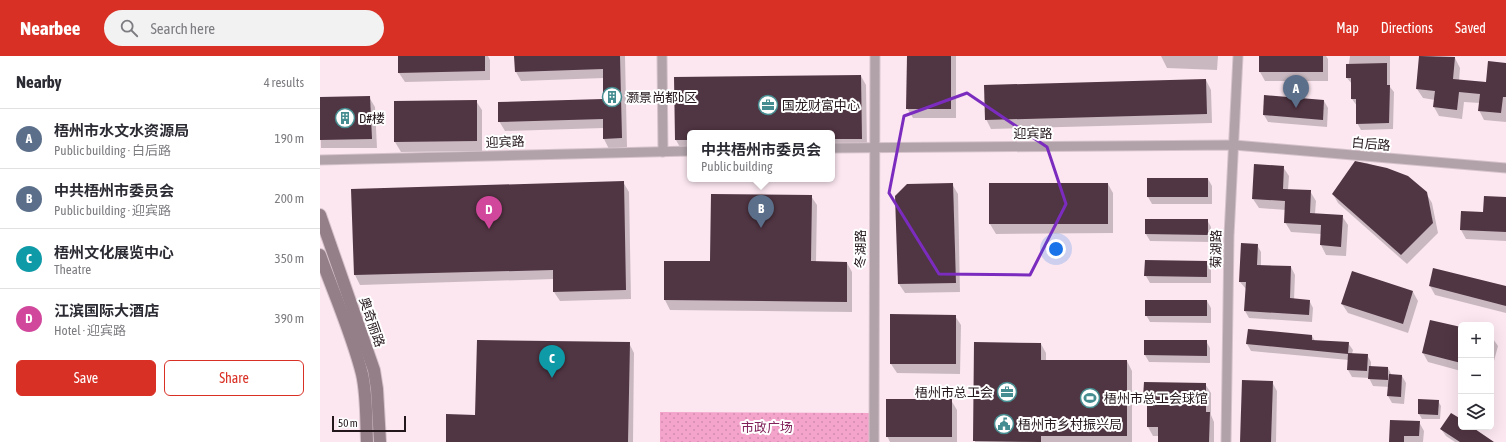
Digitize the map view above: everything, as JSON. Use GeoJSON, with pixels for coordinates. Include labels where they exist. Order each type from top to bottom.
{"type":"FeatureCollection","features":[{"type":"Feature","properties":{"kind":"main road","name":"奥奇丽路"},"geometry":{"type":"LineString","coordinates":[[320,215],[374,370],[378,397],[380,442]]}},
{"type":"Feature","properties":{"kind":"main road","name":"奥奇丽路"},"geometry":{"type":"LineString","coordinates":[[320,255],[356,353],[362,375],[365,398],[367,442]]}},
{"type":"Feature","properties":{"kind":"street"},"geometry":{"type":"LineString","coordinates":[[662,56],[663,152]]}},
{"type":"Feature","properties":{"kind":"street","name":"冬湖路"},"geometry":{"type":"LineString","coordinates":[[874,442],[875,56]]}},
{"type":"Feature","properties":{"kind":"street","name":"菊湖路"},"geometry":{"type":"LineString","coordinates":[[1226,442],[1229,244],[1238,56]]}},
{"type":"Feature","properties":{"kind":"street","name":"迎宾路"},"geometry":{"type":"LineString","coordinates":[[835,148],[1234,145]]}},
{"type":"Feature","properties":{"kind":"street","name":"白后路"},"geometry":{"type":"LineString","coordinates":[[1234,145],[1506,168]]}},
{"type":"Feature","properties":{"kind":"street","name":"迎宾路"},"geometry":{"type":"LineString","coordinates":[[320,160],[687,151]]}},
{"type":"Feature","properties":{"kind":"highlighted area"},"geometry":{"type":"Polygon","coordinates":[[[967,93],[1047,147],[1066,204],[1030,275],[939,274],[889,193],[904,116],[967,93]]]}},
{"type":"Feature","properties":{"kind":"green space","name":"市政广场"},"geometry":{"type":"Polygon","coordinates":[[[660,412],[874,413],[874,442],[660,442],[660,412]]]}},
{"type":"Feature","properties":{"kind":"building"},"geometry":{"type":"Polygon","coordinates":[[[398,56],[485,56],[485,71],[398,73],[398,56]]]}},
{"type":"Feature","properties":{"kind":"building"},"geometry":{"type":"Polygon","coordinates":[[[514,56],[620,56],[622,138],[603,139],[603,119],[498,122],[498,102],[603,99],[603,69],[515,72],[514,56]]]}},
{"type":"Feature","properties":{"kind":"building"},"geometry":{"type":"Polygon","coordinates":[[[907,56],[951,56],[951,109],[906,109],[907,56]]]}},
{"type":"Feature","properties":{"kind":"building"},"geometry":{"type":"Polygon","coordinates":[[[1259,56],[1323,56],[1323,72],[1259,72],[1259,56]]]}},
{"type":"Feature","properties":{"kind":"building"},"geometry":{"type":"Polygon","coordinates":[[[1419,56],[1455,57],[1453,79],[1486,82],[1488,61],[1506,63],[1506,97],[1503,97],[1501,113],[1478,111],[1480,94],[1459,92],[1457,110],[1433,107],[1435,91],[1416,89],[1419,56]]]}},
{"type":"Feature","properties":{"kind":"building"},"geometry":{"type":"Polygon","coordinates":[[[1387,63],[1387,85],[1390,85],[1389,123],[1356,124],[1356,99],[1351,99],[1351,78],[1346,78],[1346,64],[1387,63]]]}},
{"type":"Feature","properties":{"kind":"building","name":"国龙财富中心"},"geometry":{"type":"Polygon","coordinates":[[[861,75],[862,139],[835,139],[835,130],[687,130],[687,140],[675,140],[674,77],[861,75]]]}},
{"type":"Feature","properties":{"kind":"building"},"geometry":{"type":"Polygon","coordinates":[[[1206,79],[1207,114],[985,120],[984,85],[1206,79]]]}},
{"type":"Feature","properties":{"kind":"building"},"geometry":{"type":"Polygon","coordinates":[[[1264,95],[1324,100],[1323,120],[1263,115],[1264,95]]]}},
{"type":"Feature","properties":{"kind":"building","name":"D#楼"},"geometry":{"type":"Polygon","coordinates":[[[370,96],[372,139],[320,140],[320,97],[370,96]]]}},
{"type":"Feature","properties":{"kind":"building"},"geometry":{"type":"Polygon","coordinates":[[[477,100],[477,141],[394,142],[394,101],[477,100]]]}},
{"type":"Feature","properties":{"kind":"building"},"geometry":{"type":"Polygon","coordinates":[[[1355,161],[1387,168],[1408,176],[1427,192],[1433,223],[1401,255],[1332,194],[1355,161]]]}},
{"type":"Feature","properties":{"kind":"building"},"geometry":{"type":"Polygon","coordinates":[[[1254,164],[1284,166],[1283,189],[1311,190],[1310,213],[1343,215],[1341,247],[1320,245],[1321,225],[1284,223],[1285,201],[1252,199],[1254,164]]]}},
{"type":"Feature","properties":{"kind":"building"},"geometry":{"type":"Polygon","coordinates":[[[1147,178],[1208,178],[1208,197],[1147,197],[1147,178]]]}},
{"type":"Feature","properties":{"kind":"building"},"geometry":{"type":"Polygon","coordinates":[[[624,181],[626,290],[553,292],[553,270],[354,275],[351,189],[624,181]]]}},
{"type":"Feature","properties":{"kind":"building"},"geometry":{"type":"Polygon","coordinates":[[[953,183],[956,283],[898,284],[895,196],[907,184],[953,183]]]}},
{"type":"Feature","properties":{"kind":"building"},"geometry":{"type":"Polygon","coordinates":[[[989,183],[1108,183],[1108,224],[989,224],[989,183]]]}},
{"type":"Feature","properties":{"kind":"building"},"geometry":{"type":"Polygon","coordinates":[[[711,194],[812,195],[811,261],[847,262],[847,302],[664,300],[664,261],[710,261],[711,194]]]}},
{"type":"Feature","properties":{"kind":"building"},"geometry":{"type":"Polygon","coordinates":[[[1484,196],[1506,197],[1506,232],[1460,230],[1461,211],[1483,212],[1484,196]]]}},
{"type":"Feature","properties":{"kind":"building"},"geometry":{"type":"Polygon","coordinates":[[[1145,219],[1208,219],[1208,235],[1145,234],[1145,219]]]}},
{"type":"Feature","properties":{"kind":"building"},"geometry":{"type":"Polygon","coordinates":[[[1241,243],[1258,244],[1257,265],[1291,266],[1290,298],[1310,300],[1309,315],[1244,311],[1246,282],[1239,282],[1241,243]]]}},
{"type":"Feature","properties":{"kind":"building"},"geometry":{"type":"Polygon","coordinates":[[[1145,260],[1207,261],[1207,277],[1144,276],[1145,260]]]}},
{"type":"Feature","properties":{"kind":"building"},"geometry":{"type":"Polygon","coordinates":[[[1433,268],[1506,286],[1506,306],[1429,286],[1433,268]]]}},
{"type":"Feature","properties":{"kind":"building"},"geometry":{"type":"Polygon","coordinates":[[[1352,271],[1413,291],[1403,324],[1341,304],[1352,271]]]}},
{"type":"Feature","properties":{"kind":"building"},"geometry":{"type":"Polygon","coordinates":[[[1145,300],[1207,300],[1207,316],[1145,316],[1145,300]]]}},
{"type":"Feature","properties":{"kind":"building"},"geometry":{"type":"Polygon","coordinates":[[[890,314],[956,315],[956,364],[890,364],[890,314]]]}},
{"type":"Feature","properties":{"kind":"building"},"geometry":{"type":"Polygon","coordinates":[[[1430,320],[1458,326],[1458,362],[1422,353],[1430,320]]]}},
{"type":"Feature","properties":{"kind":"building"},"geometry":{"type":"Polygon","coordinates":[[[1248,329],[1312,335],[1312,340],[1349,342],[1348,353],[1368,354],[1367,371],[1347,370],[1348,354],[1246,344],[1248,329]]]}},
{"type":"Feature","properties":{"kind":"building"},"geometry":{"type":"Polygon","coordinates":[[[477,340],[630,342],[628,442],[446,442],[446,414],[475,415],[477,340]]]}},
{"type":"Feature","properties":{"kind":"building"},"geometry":{"type":"Polygon","coordinates":[[[1144,340],[1207,340],[1207,356],[1144,355],[1144,340]]]}},
{"type":"Feature","properties":{"kind":"building"},"geometry":{"type":"Polygon","coordinates":[[[974,342],[1041,343],[1041,360],[1127,360],[1127,436],[1041,436],[1041,442],[973,441],[974,342]]]}},
{"type":"Feature","properties":{"kind":"building"},"geometry":{"type":"Polygon","coordinates":[[[1369,366],[1388,367],[1388,380],[1368,379],[1369,366]]]}},
{"type":"Feature","properties":{"kind":"building"},"geometry":{"type":"Polygon","coordinates":[[[1389,374],[1402,375],[1401,397],[1387,396],[1389,374]]]}},
{"type":"Feature","properties":{"kind":"building"},"geometry":{"type":"Polygon","coordinates":[[[1242,380],[1273,381],[1271,442],[1240,442],[1242,380]]]}},
{"type":"Feature","properties":{"kind":"building"},"geometry":{"type":"Polygon","coordinates":[[[1144,382],[1206,383],[1206,412],[1210,412],[1209,442],[1158,442],[1158,427],[1147,427],[1147,398],[1143,398],[1144,382]]]}},
{"type":"Feature","properties":{"kind":"building"},"geometry":{"type":"Polygon","coordinates":[[[886,399],[952,399],[952,437],[886,437],[886,399]]]}},
{"type":"Feature","properties":{"kind":"building"},"geometry":{"type":"Polygon","coordinates":[[[1418,399],[1439,400],[1438,415],[1418,414],[1418,399]]]}},
{"type":"Feature","properties":{"kind":"building"},"geometry":{"type":"Polygon","coordinates":[[[1451,413],[1458,417],[1458,430],[1476,430],[1494,442],[1460,442],[1440,429],[1451,413]]]}},
{"type":"Feature","properties":{"kind":"building"},"geometry":{"type":"Polygon","coordinates":[[[1390,420],[1420,421],[1419,436],[1404,436],[1404,442],[1389,442],[1390,420]]]}},
{"type":"Feature","properties":{"kind":"place","name":"灏景尚都b区"},"geometry":{"type":"Point","coordinates":[612,97]}},
{"type":"Feature","properties":{"kind":"place","name":"国龙财富中心"},"geometry":{"type":"Point","coordinates":[768,105]}},
{"type":"Feature","properties":{"kind":"place","name":"梧州市水文水资源局"},"geometry":{"type":"Point","coordinates":[1296,108]}},
{"type":"Feature","properties":{"kind":"place","name":"D#楼"},"geometry":{"type":"Point","coordinates":[345,118]}},
{"type":"Feature","properties":{"kind":"place","name":"中共梧州市委员会"},"geometry":{"type":"Point","coordinates":[761,228]}},
{"type":"Feature","properties":{"kind":"place","name":"江滨国际大酒店"},"geometry":{"type":"Point","coordinates":[489,229]}},
{"type":"Feature","properties":{"kind":"place","name":"梧州文化展览中心"},"geometry":{"type":"Point","coordinates":[552,378]}},
{"type":"Feature","properties":{"kind":"place","name":"梧州市总工会"},"geometry":{"type":"Point","coordinates":[1007,392]}},
{"type":"Feature","properties":{"kind":"place","name":"梧州市总工会球馆"},"geometry":{"type":"Point","coordinates":[1090,398]}},
{"type":"Feature","properties":{"kind":"place","name":"梧州市乡村振兴局"},"geometry":{"type":"Point","coordinates":[1004,424]}}]}
